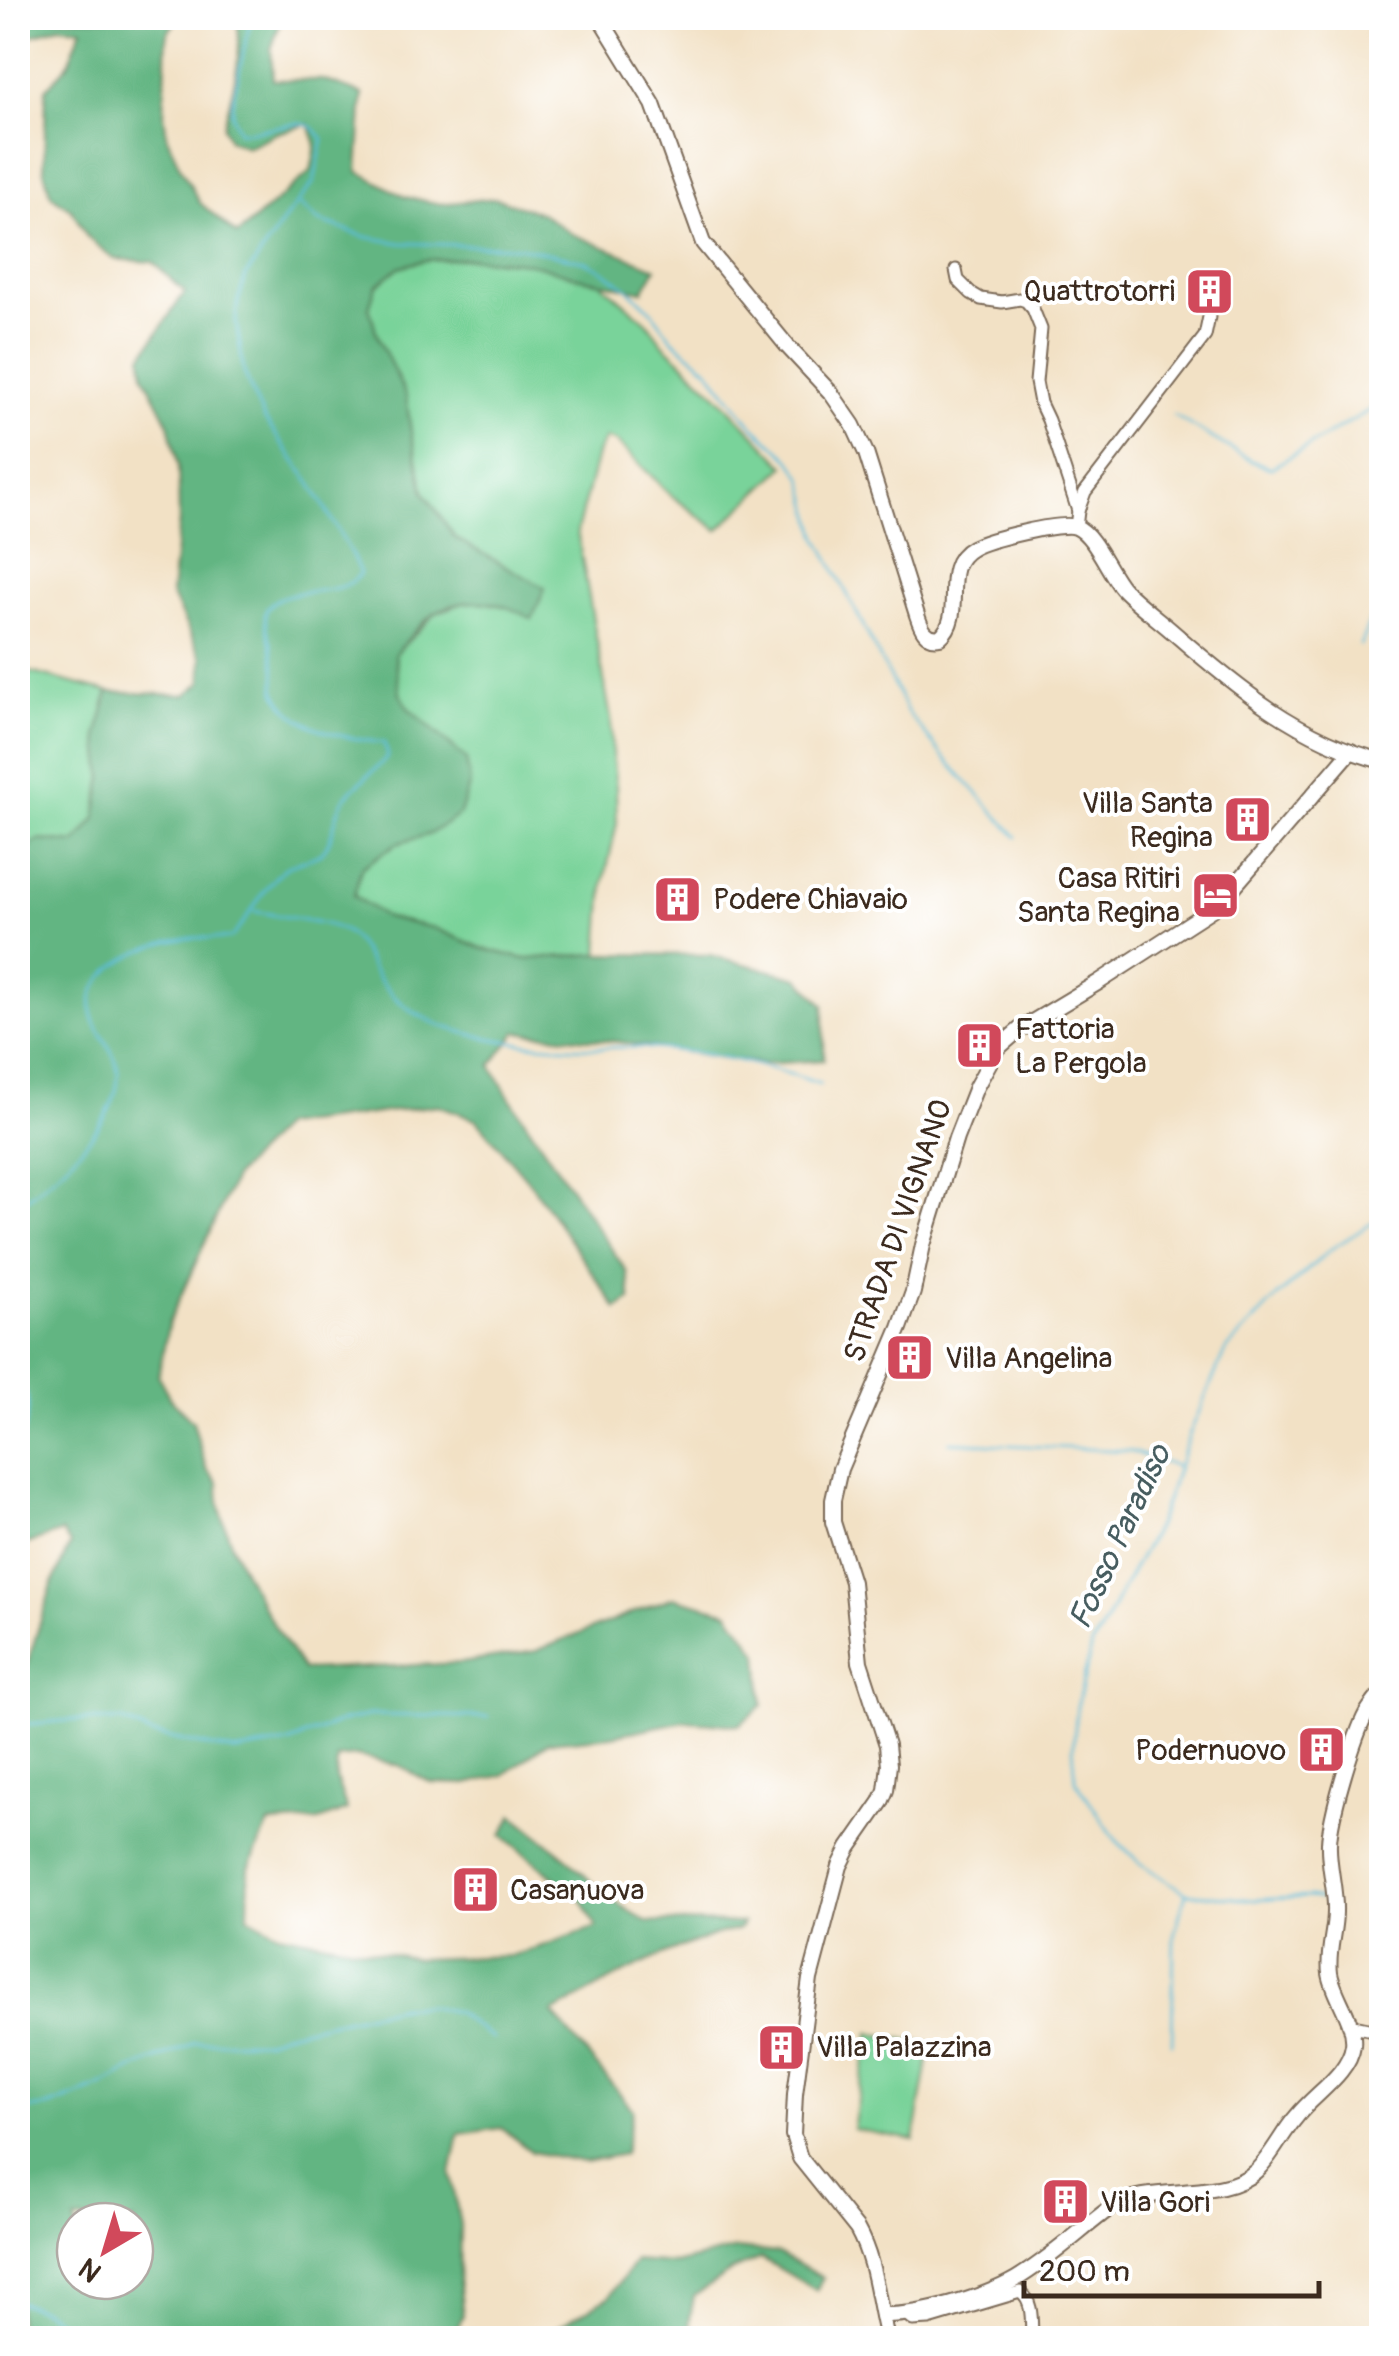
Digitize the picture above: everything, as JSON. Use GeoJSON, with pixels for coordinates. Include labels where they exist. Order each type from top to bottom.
{"type":"FeatureCollection","features":[{"type":"Feature","properties":{"kind":"street"},"geometry":{"type":"LineString","coordinates":[[600,18],[653,104],[702,243],[831,394],[852,425],[866,453],[916,615],[926,634],[938,638],[950,625],[955,572],[968,550],[1048,528],[1076,527],[1087,535],[1123,589],[1226,678],[1269,710],[1352,751],[1382,760]]}},
{"type":"Feature","properties":{"kind":"street"},"geometry":{"type":"LineString","coordinates":[[956,270],[958,280],[980,299],[1020,299],[1033,310],[1041,329],[1036,382],[1040,403],[1078,510]]}},
{"type":"Feature","properties":{"kind":"street"},"geometry":{"type":"LineString","coordinates":[[1076,527],[1085,492],[1205,336],[1209,317]]}},
{"type":"Feature","properties":{"kind":"street","name":"STRADA DI VIGNANO"},"geometry":{"type":"LineString","coordinates":[[887,2338],[863,2240],[800,2158],[794,2135],[795,2094],[810,1980],[840,1866],[881,1802],[889,1765],[887,1745],[860,1662],[852,1582],[833,1522],[835,1484],[900,1328],[944,1173],[996,1049],[1012,1034],[1218,906],[1352,751]]}},
{"type":"Feature","properties":{"kind":"street"},"geometry":{"type":"LineString","coordinates":[[882,2314],[906,2314],[1012,2282],[1122,2201],[1212,2188],[1252,2175],[1295,2117],[1346,2062],[1353,2044],[1350,2025],[1329,1966],[1335,1914],[1329,1839],[1362,1723],[1382,1694]]}},
{"type":"Feature","properties":{"kind":"street"},"geometry":{"type":"LineString","coordinates":[[1350,2025],[1382,2032]]}},
{"type":"Feature","properties":{"kind":"street"},"geometry":{"type":"LineString","coordinates":[[906,2314],[914,2320],[929,2320],[1020,2292],[1029,2301],[1032,2338]]}},
{"type":"Feature","properties":{"kind":"green space"},"geometry":{"type":"Polygon","coordinates":[[[18,18],[178,18],[167,34],[167,137],[200,203],[237,235],[311,171],[316,145],[309,124],[247,147],[229,140],[223,127],[238,58],[236,18],[282,18],[271,49],[273,80],[324,80],[363,94],[358,171],[405,197],[442,204],[495,198],[541,213],[572,234],[656,268],[643,291],[530,263],[474,258],[426,260],[399,267],[376,286],[369,307],[377,335],[406,396],[424,492],[455,538],[545,588],[532,619],[496,604],[459,604],[429,618],[395,654],[400,694],[408,708],[466,759],[470,783],[460,814],[430,834],[396,844],[361,868],[354,896],[387,918],[434,928],[481,948],[525,959],[599,954],[710,955],[799,978],[824,1005],[824,1060],[763,1064],[619,1042],[517,1032],[491,1065],[627,1272],[631,1300],[617,1309],[531,1184],[476,1119],[438,1105],[282,1126],[235,1176],[169,1322],[158,1376],[170,1398],[193,1422],[206,1468],[218,1483],[226,1529],[236,1554],[303,1670],[462,1663],[536,1651],[673,1597],[729,1612],[759,1654],[763,1705],[739,1725],[684,1721],[611,1736],[548,1742],[504,1775],[467,1784],[431,1783],[398,1765],[357,1756],[337,1758],[336,1779],[347,1810],[319,1821],[269,1824],[249,1868],[248,1916],[279,1933],[417,1959],[513,1956],[597,1927],[581,1899],[502,1835],[513,1815],[607,1897],[647,1922],[743,1923],[739,1929],[643,1964],[553,2013],[633,2110],[624,2154],[584,2162],[532,2152],[501,2128],[459,2134],[451,2174],[460,2225],[463,2316],[452,2338],[18,2338],[18,1682],[22,1680],[52,1585],[70,1544],[62,1532],[18,1547],[18,852],[39,840],[76,843],[96,818],[103,776],[98,735],[108,692],[186,695],[202,682],[202,658],[171,594],[179,520],[178,464],[169,424],[144,375],[142,356],[185,292],[153,262],[114,259],[87,237],[72,210],[51,195],[44,171],[46,89],[68,64],[82,28],[59,26],[18,41],[18,18]]]}},
{"type":"Feature","properties":{"kind":"green space"},"geometry":{"type":"Polygon","coordinates":[[[473,258],[530,263],[601,283],[647,322],[663,344],[785,466],[718,530],[672,496],[617,442],[606,438],[598,451],[577,531],[611,719],[616,785],[617,823],[604,882],[599,954],[525,959],[481,948],[434,928],[387,918],[354,896],[361,868],[396,844],[430,834],[465,759],[408,708],[400,694],[395,654],[436,613],[471,600],[514,608],[521,576],[455,538],[424,492],[405,396],[377,335],[369,307],[376,286],[399,267],[426,260],[473,258]]]}},
{"type":"Feature","properties":{"kind":"green space"},"geometry":{"type":"Polygon","coordinates":[[[18,669],[108,692],[98,735],[103,776],[96,818],[76,843],[39,840],[18,852],[18,669]]]}},
{"type":"Feature","properties":{"kind":"green space"},"geometry":{"type":"Polygon","coordinates":[[[870,2033],[931,2044],[914,2140],[853,2129],[870,2033]]]}},
{"type":"Feature","properties":{"kind":"green space"},"geometry":{"type":"Polygon","coordinates":[[[736,2249],[778,2253],[823,2278],[816,2290],[761,2258],[731,2271],[694,2296],[689,2323],[695,2338],[539,2338],[609,2297],[635,2261],[675,2264],[736,2249]]]}},
{"type":"Feature","properties":{"kind":"waterway"},"geometry":{"type":"LineString","coordinates":[[18,1205],[81,1149],[115,1095],[117,1067],[92,1012],[93,996],[100,982],[126,959],[160,944],[192,938],[231,938],[283,870],[324,850],[344,799],[388,755],[384,743],[338,735],[308,724],[284,705],[275,688],[275,665],[265,620],[268,607],[288,595],[342,586],[360,573],[312,485],[265,420],[244,372],[236,321],[246,276],[314,182],[323,139],[305,124],[239,131],[232,104],[251,18]]}},
{"type":"Feature","properties":{"kind":"waterway"},"geometry":{"type":"LineString","coordinates":[[298,203],[319,221],[366,237],[401,243],[519,247],[584,261],[627,288],[649,308],[673,340],[708,369],[752,425],[790,459],[803,478],[817,535],[908,713],[1017,837]]}},
{"type":"Feature","properties":{"kind":"waterway"},"geometry":{"type":"LineString","coordinates":[[1173,415],[1271,468],[1382,403]]}},
{"type":"Feature","properties":{"kind":"waterway"},"geometry":{"type":"LineString","coordinates":[[1360,645],[1382,593]]}},
{"type":"Feature","properties":{"kind":"waterway"},"geometry":{"type":"LineString","coordinates":[[254,911],[341,929],[360,947],[381,983],[398,1001],[452,1029],[541,1045],[693,1052],[757,1065],[820,1084]]}},
{"type":"Feature","properties":{"kind":"waterway","name":"Fosso Paradiso"},"geometry":{"type":"LineString","coordinates":[[1320,1899],[1254,1900],[1186,1893],[1140,1863],[1116,1840],[1076,1781],[1073,1748],[1077,1707],[1092,1645],[1157,1526],[1225,1351],[1331,1249],[1382,1217]]}},
{"type":"Feature","properties":{"kind":"waterway"},"geometry":{"type":"LineString","coordinates":[[18,1381],[28,1405],[18,1449]]}},
{"type":"Feature","properties":{"kind":"waterway"},"geometry":{"type":"LineString","coordinates":[[949,1442],[1129,1451],[1178,1467]]}},
{"type":"Feature","properties":{"kind":"waterway"},"geometry":{"type":"LineString","coordinates":[[18,1725],[122,1721],[151,1734],[235,1752],[288,1743],[343,1721],[370,1715],[489,1717]]}},
{"type":"Feature","properties":{"kind":"waterway"},"geometry":{"type":"LineString","coordinates":[[1172,2043],[1174,1935],[1186,1893]]}},
{"type":"Feature","properties":{"kind":"waterway"},"geometry":{"type":"LineString","coordinates":[[18,2110],[47,2107],[195,2042],[265,2041],[402,2006],[456,2012],[492,2038]]}},
{"type":"Feature","properties":{"kind":"waterway"},"geometry":{"type":"LineString","coordinates":[[18,2302],[45,2311],[80,2338]]}},
{"type":"Feature","properties":{"kind":"place","name":"Quattrotorri"},"geometry":{"type":"Point","coordinates":[1210,291]}},
{"type":"Feature","properties":{"kind":"place","name":"Villa Santa Regina"},"geometry":{"type":"Point","coordinates":[1248,820]}},
{"type":"Feature","properties":{"kind":"place","name":"Casa Ritiri Santa Regina"},"geometry":{"type":"Point","coordinates":[1215,895]}},
{"type":"Feature","properties":{"kind":"place","name":"Podere Chiavaio"},"geometry":{"type":"Point","coordinates":[678,899]}},
{"type":"Feature","properties":{"kind":"place","name":"Fattoria La Pergola"},"geometry":{"type":"Point","coordinates":[980,1046]}},
{"type":"Feature","properties":{"kind":"place","name":"Villa Angelina"},"geometry":{"type":"Point","coordinates":[910,1358]}},
{"type":"Feature","properties":{"kind":"place","name":"Podernuovo"},"geometry":{"type":"Point","coordinates":[1321,1750]}},
{"type":"Feature","properties":{"kind":"place","name":"Casanuova"},"geometry":{"type":"Point","coordinates":[475,1890]}},
{"type":"Feature","properties":{"kind":"place","name":"Villa Palazzina"},"geometry":{"type":"Point","coordinates":[781,2047]}},
{"type":"Feature","properties":{"kind":"place","name":"Villa Gori"},"geometry":{"type":"Point","coordinates":[1065,2202]}}]}
